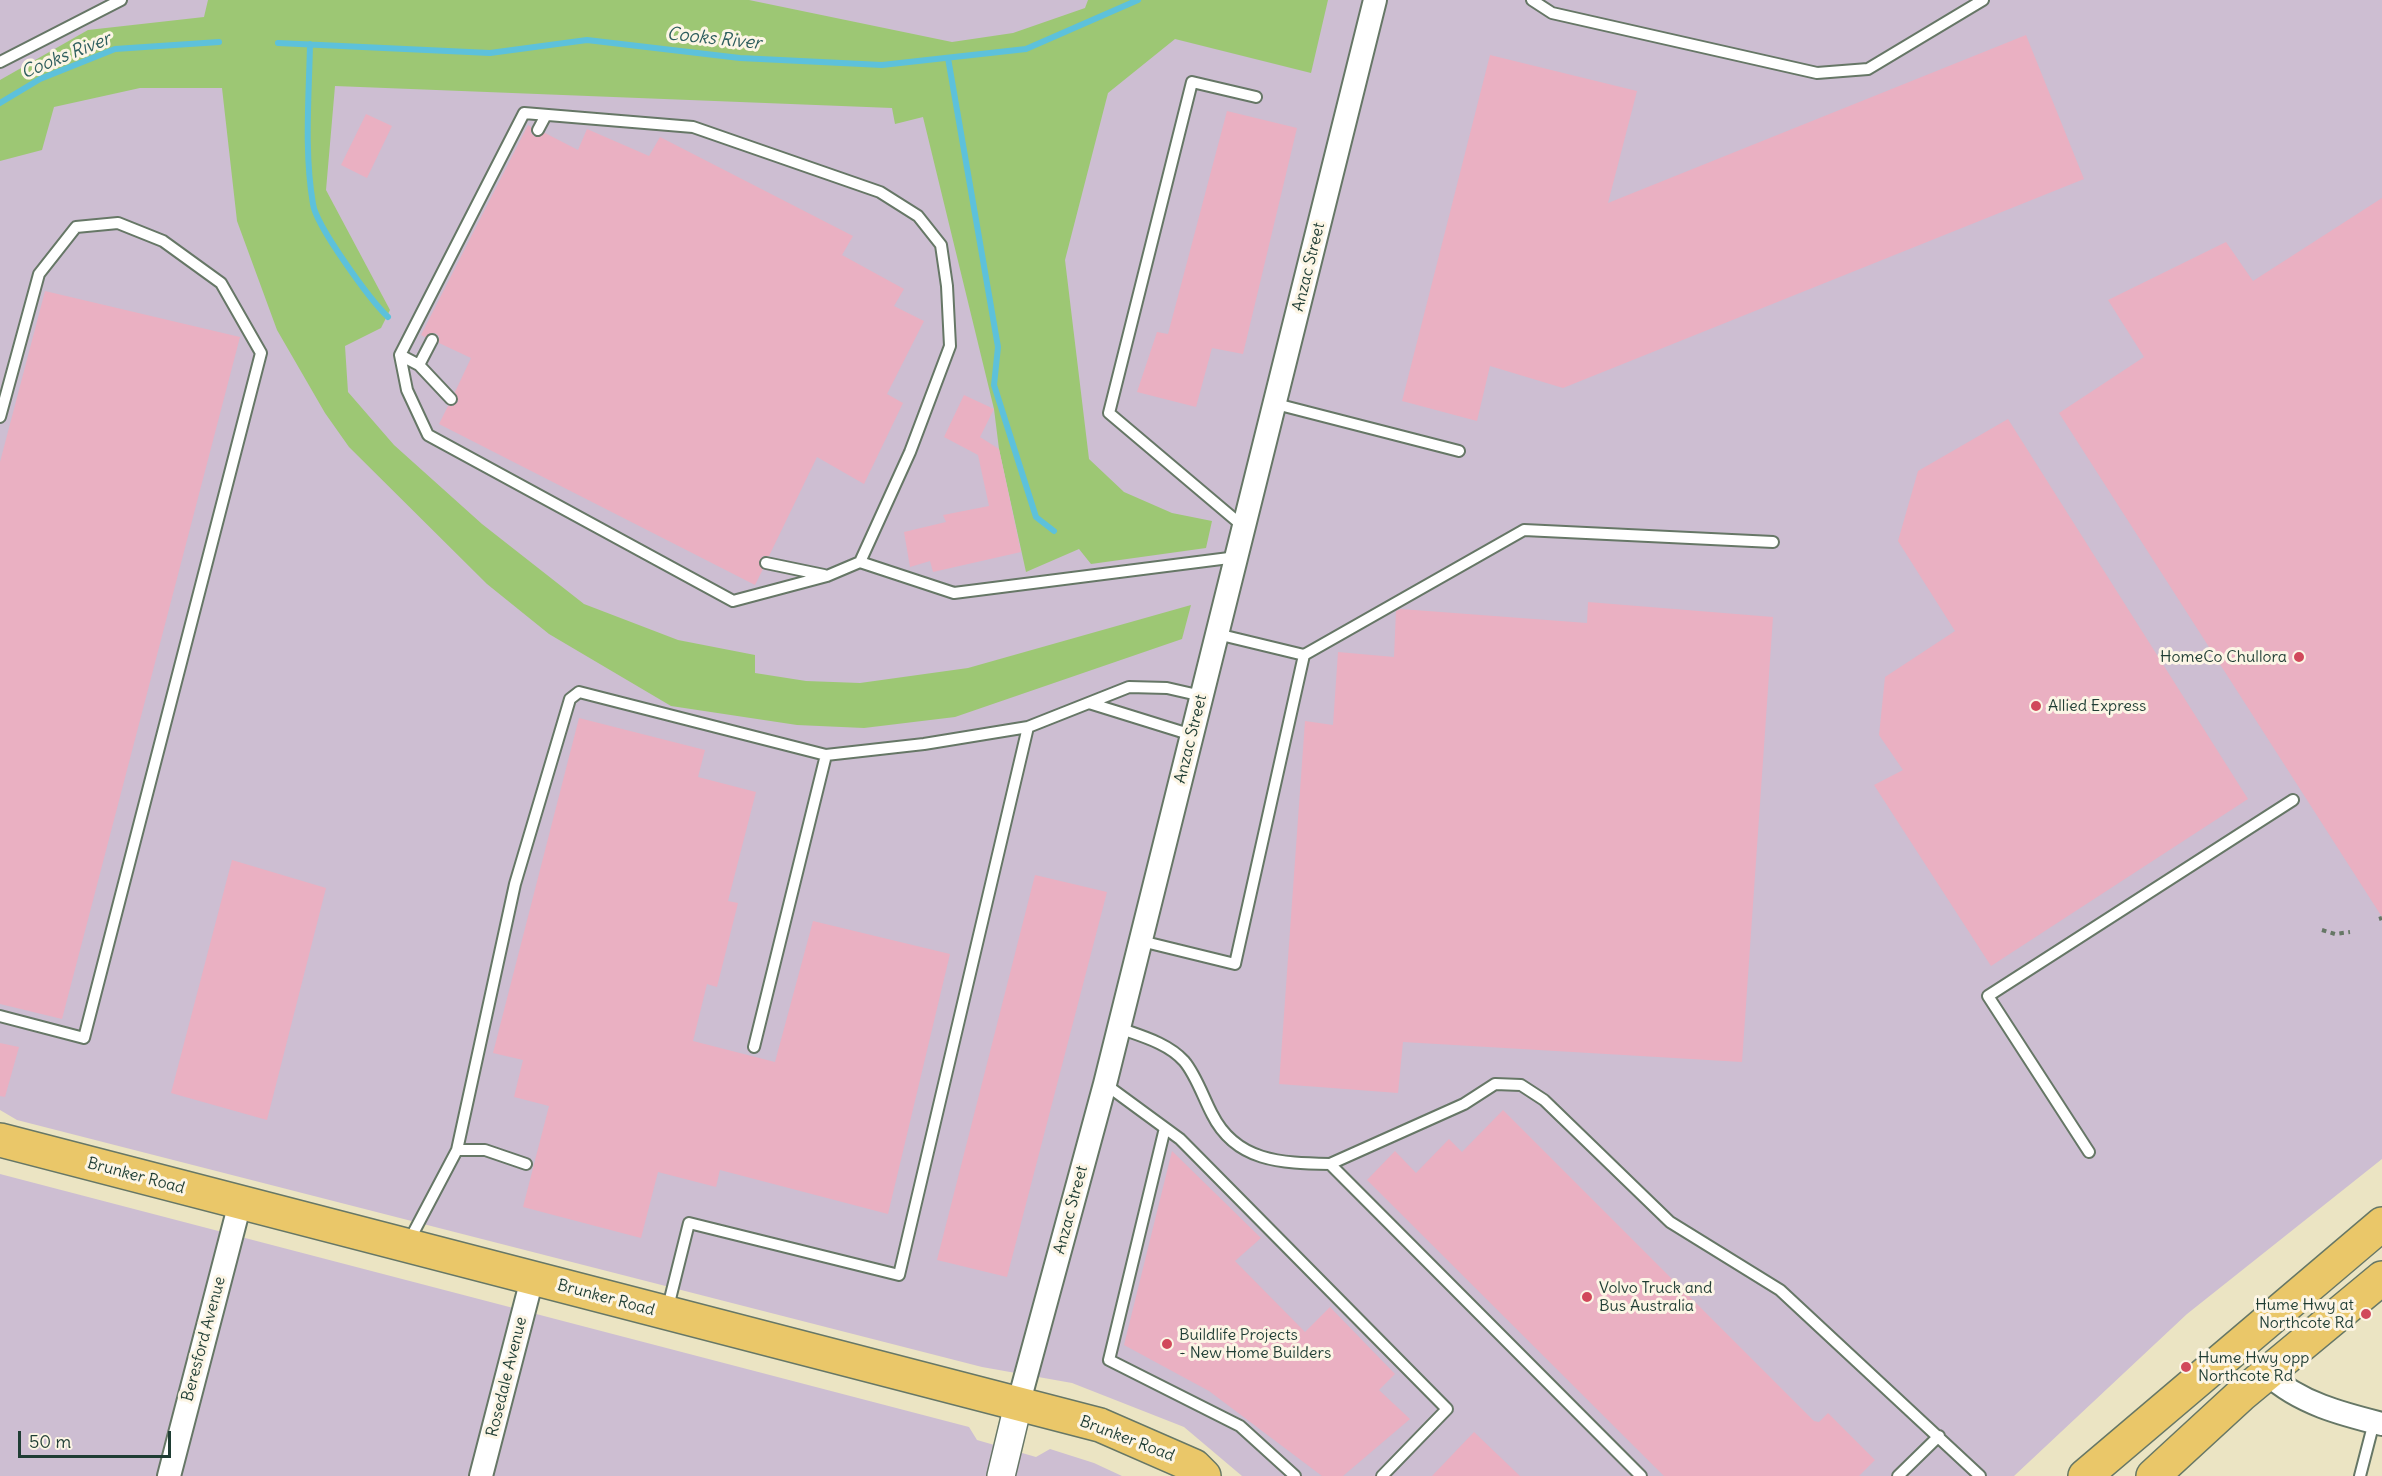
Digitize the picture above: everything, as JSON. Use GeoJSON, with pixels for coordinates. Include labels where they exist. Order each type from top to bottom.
{"type":"FeatureCollection","features":[{"type":"Feature","properties":{"kind":"main road","name":"Brunker Road"},"geometry":{"type":"LineString","coordinates":[[0,1140],[1100,1425],[1194,1466],[1204,1476]]}},
{"type":"Feature","properties":{"kind":"main road"},"geometry":{"type":"LineString","coordinates":[[2085,1476],[2382,1224]]}},
{"type":"Feature","properties":{"kind":"main road"},"geometry":{"type":"LineString","coordinates":[[2153,1476],[2241,1395],[2382,1278]]}},
{"type":"Feature","properties":{"kind":"street","name":"Anzac Street"},"geometry":{"type":"LineString","coordinates":[[1001,1476],[1105,1084],[1375,0]]}},
{"type":"Feature","properties":{"kind":"street","name":"Beresford Avenue"},"geometry":{"type":"LineString","coordinates":[[169,1476],[240,1203]]}},
{"type":"Feature","properties":{"kind":"street","name":"Rosedale Avenue"},"geometry":{"type":"LineString","coordinates":[[481,1476],[532,1279]]}},
{"type":"Feature","properties":{"kind":"street"},"geometry":{"type":"LineString","coordinates":[[2268,1374],[2295,1395],[2378,1423]]}},
{"type":"Feature","properties":{"kind":"lane"},"geometry":{"type":"LineString","coordinates":[[0,62],[121,0]]}},
{"type":"Feature","properties":{"kind":"lane"},"geometry":{"type":"LineString","coordinates":[[1532,0],[1552,13],[1817,73],[1868,69],[1983,0]]}},
{"type":"Feature","properties":{"kind":"lane"},"geometry":{"type":"LineString","coordinates":[[1245,528],[1109,413],[1192,82],[1256,97]]}},
{"type":"Feature","properties":{"kind":"lane"},"geometry":{"type":"LineString","coordinates":[[860,562],[910,452],[950,346],[947,286],[941,245],[918,216],[879,192],[693,127],[524,113],[400,355],[407,390],[428,435],[733,601],[827,576],[860,562],[954,592],[1238,557]]}},
{"type":"Feature","properties":{"kind":"lane"},"geometry":{"type":"LineString","coordinates":[[538,130],[546,115]]}},
{"type":"Feature","properties":{"kind":"lane"},"geometry":{"type":"LineString","coordinates":[[0,417],[39,274],[76,227],[118,223],[163,241],[221,283],[261,353],[84,1038],[0,1016]]}},
{"type":"Feature","properties":{"kind":"lane"},"geometry":{"type":"LineString","coordinates":[[419,365],[432,340]]}},
{"type":"Feature","properties":{"kind":"lane"},"geometry":{"type":"LineString","coordinates":[[400,355],[419,365],[451,399]]}},
{"type":"Feature","properties":{"kind":"lane"},"geometry":{"type":"LineString","coordinates":[[1276,404],[1459,451]]}},
{"type":"Feature","properties":{"kind":"lane"},"geometry":{"type":"LineString","coordinates":[[1217,634],[1304,656],[1524,530],[1773,542]]}},
{"type":"Feature","properties":{"kind":"lane"},"geometry":{"type":"LineString","coordinates":[[766,562],[827,576]]}},
{"type":"Feature","properties":{"kind":"lane"},"geometry":{"type":"LineString","coordinates":[[1141,941],[1235,964],[1304,656]]}},
{"type":"Feature","properties":{"kind":"lane"},"geometry":{"type":"LineString","coordinates":[[407,1247],[428,1201],[457,1150],[516,884],[570,699],[579,692],[826,755],[924,744],[1028,726],[1129,687],[1167,688],[1202,696]]}},
{"type":"Feature","properties":{"kind":"lane"},"geometry":{"type":"LineString","coordinates":[[1089,703],[1192,735]]}},
{"type":"Feature","properties":{"kind":"lane"},"geometry":{"type":"LineString","coordinates":[[666,1314],[689,1223],[899,1275],[1028,726]]}},
{"type":"Feature","properties":{"kind":"lane"},"geometry":{"type":"LineString","coordinates":[[754,1047],[826,755]]}},
{"type":"Feature","properties":{"kind":"lane"},"geometry":{"type":"LineString","coordinates":[[2089,1152],[1988,996],[2293,800]]}},
{"type":"Feature","properties":{"kind":"lane"},"geometry":{"type":"LineString","coordinates":[[1119,1028],[1161,1044],[1184,1061],[1218,1127],[1238,1148],[1263,1157],[1330,1164],[1464,1104],[1495,1084],[1521,1085],[1544,1100],[1670,1222],[1780,1290],[1980,1476]]}},
{"type":"Feature","properties":{"kind":"lane"},"geometry":{"type":"LineString","coordinates":[[1105,1084],[1180,1139],[1447,1409],[1382,1476]]}},
{"type":"Feature","properties":{"kind":"lane"},"geometry":{"type":"LineString","coordinates":[[1165,1128],[1109,1360],[1240,1426],[1295,1476]]}},
{"type":"Feature","properties":{"kind":"lane"},"geometry":{"type":"LineString","coordinates":[[457,1150],[485,1150],[526,1164]]}},
{"type":"Feature","properties":{"kind":"lane"},"geometry":{"type":"LineString","coordinates":[[1330,1164],[1641,1476]]}},
{"type":"Feature","properties":{"kind":"lane"},"geometry":{"type":"LineString","coordinates":[[2360,1476],[2378,1423]]}},
{"type":"Feature","properties":{"kind":"lane"},"geometry":{"type":"LineString","coordinates":[[1898,1476],[1939,1436]]}},
{"type":"Feature","properties":{"kind":"path"},"geometry":{"type":"LineString","coordinates":[[2322,930],[2335,934],[2350,932]]}},
{"type":"Feature","properties":{"kind":"shaded area"},"geometry":{"type":"Polygon","coordinates":[[[0,0],[2382,0],[2382,1159],[2187,1314],[2014,1476],[1242,1476],[1184,1427],[1072,1383],[982,1367],[17,1120],[0,1110],[0,0]]]}},
{"type":"Feature","properties":{"kind":"shaded area"},"geometry":{"type":"Polygon","coordinates":[[[0,1174],[969,1427],[977,1440],[1036,1457],[1050,1449],[1094,1463],[1122,1476],[0,1476],[0,1174]]]}},
{"type":"Feature","properties":{"kind":"green space"},"geometry":{"type":"Polygon","coordinates":[[[208,0],[749,0],[952,42],[1013,33],[1085,8],[1088,0],[1328,0],[1311,73],[1175,39],[1108,93],[1065,260],[1089,459],[1124,492],[1172,513],[1212,521],[1206,548],[1091,564],[1079,549],[1026,572],[999,449],[994,409],[923,117],[895,124],[892,108],[335,86],[326,190],[390,310],[381,328],[345,346],[348,392],[394,445],[482,524],[584,604],[678,640],[755,655],[755,673],[806,681],[860,683],[968,668],[1191,605],[1182,639],[955,717],[864,728],[797,725],[671,706],[549,634],[487,584],[349,447],[325,413],[277,330],[237,221],[222,88],[140,88],[54,107],[42,150],[0,161],[0,80],[88,30],[204,17],[208,0]]]}},
{"type":"Feature","properties":{"kind":"building"},"geometry":{"type":"Polygon","coordinates":[[[2026,35],[2084,179],[1563,388],[1490,366],[1477,421],[1402,401],[1490,55],[1637,91],[1608,203],[2026,35]]]}},
{"type":"Feature","properties":{"kind":"building"},"geometry":{"type":"Polygon","coordinates":[[[1227,111],[1297,128],[1243,354],[1212,348],[1196,407],[1137,392],[1157,332],[1168,334],[1227,111]]]}},
{"type":"Feature","properties":{"kind":"building"},"geometry":{"type":"Polygon","coordinates":[[[366,114],[392,126],[367,178],[341,165],[366,114]]]}},
{"type":"Feature","properties":{"kind":"building"},"geometry":{"type":"Polygon","coordinates":[[[528,125],[535,137],[545,133],[578,150],[587,129],[649,156],[660,137],[853,236],[842,255],[904,289],[894,306],[924,321],[887,394],[903,403],[864,484],[817,457],[769,556],[763,556],[759,561],[763,569],[755,585],[439,424],[448,406],[453,406],[458,402],[455,392],[471,358],[439,343],[439,336],[435,333],[425,337],[421,335],[528,125]]]}},
{"type":"Feature","properties":{"kind":"building","name":"HomeCo Chullora"},"geometry":{"type":"Polygon","coordinates":[[[2382,198],[2382,917],[2059,413],[2144,357],[2108,300],[2226,242],[2253,281],[2382,198]]]}},
{"type":"Feature","properties":{"kind":"building"},"geometry":{"type":"Polygon","coordinates":[[[45,291],[240,337],[62,1019],[0,1004],[0,462],[45,291]]]}},
{"type":"Feature","properties":{"kind":"building"},"geometry":{"type":"Polygon","coordinates":[[[964,395],[994,409],[980,437],[999,449],[1021,552],[933,572],[930,561],[910,567],[904,532],[946,522],[943,515],[989,506],[978,455],[944,437],[964,395]]]}},
{"type":"Feature","properties":{"kind":"building","name":"Allied Express"},"geometry":{"type":"Polygon","coordinates":[[[2008,419],[2248,799],[1991,966],[1874,785],[1903,770],[1879,735],[1885,677],[1955,631],[1898,541],[1918,471],[2008,419]]]}},
{"type":"Feature","properties":{"kind":"building"},"geometry":{"type":"Polygon","coordinates":[[[1588,602],[1773,617],[1742,1062],[1403,1042],[1398,1093],[1279,1084],[1305,721],[1333,725],[1338,652],[1394,657],[1396,611],[1401,609],[1587,623],[1588,602]]]}},
{"type":"Feature","properties":{"kind":"building"},"geometry":{"type":"Polygon","coordinates":[[[579,718],[705,750],[698,777],[756,792],[728,901],[738,903],[717,987],[707,984],[693,1041],[775,1062],[813,921],[950,954],[888,1214],[720,1170],[716,1187],[658,1172],[641,1238],[523,1207],[549,1106],[514,1097],[523,1060],[493,1053],[579,718]]]}},
{"type":"Feature","properties":{"kind":"building"},"geometry":{"type":"Polygon","coordinates":[[[232,860],[326,888],[267,1120],[171,1093],[232,860]]]}},
{"type":"Feature","properties":{"kind":"building"},"geometry":{"type":"Polygon","coordinates":[[[1035,875],[1107,892],[1007,1277],[937,1260],[1035,875]]]}},
{"type":"Feature","properties":{"kind":"building"},"geometry":{"type":"Polygon","coordinates":[[[0,1043],[19,1047],[5,1097],[0,1096],[0,1043]]]}},
{"type":"Feature","properties":{"kind":"building","name":"Volvo Truck and Bus Australia"},"geometry":{"type":"Polygon","coordinates":[[[1503,1110],[1814,1421],[1819,1422],[1828,1413],[1875,1460],[1859,1476],[1664,1476],[1367,1180],[1395,1151],[1416,1173],[1449,1139],[1462,1152],[1503,1110]]]}},
{"type":"Feature","properties":{"kind":"building"},"geometry":{"type":"Polygon","coordinates":[[[1172,1151],[1261,1238],[1235,1261],[1305,1332],[1330,1307],[1395,1374],[1379,1390],[1410,1419],[1343,1476],[1322,1476],[1209,1391],[1124,1345],[1172,1151]]]}},
{"type":"Feature","properties":{"kind":"building"},"geometry":{"type":"Polygon","coordinates":[[[1474,1432],[1520,1476],[1432,1476],[1474,1432]]]}},
{"type":"Feature","properties":{"kind":"waterway","name":"Cooks River"},"geometry":{"type":"LineString","coordinates":[[278,43],[490,53],[587,40],[740,58],[882,65],[1026,49],[1138,0]]}},
{"type":"Feature","properties":{"kind":"waterway","name":"Cooks River"},"geometry":{"type":"LineString","coordinates":[[0,103],[40,79],[115,49],[219,42]]}},
{"type":"Feature","properties":{"kind":"waterway"},"geometry":{"type":"LineString","coordinates":[[310,44],[308,144],[310,184],[316,215],[358,280],[388,317]]}},
{"type":"Feature","properties":{"kind":"waterway"},"geometry":{"type":"LineString","coordinates":[[948,58],[998,347],[994,385],[1036,517],[1054,531]]}},
{"type":"Feature","properties":{"kind":"place","name":"HomeCo Chullora"},"geometry":{"type":"Point","coordinates":[2299,657]}},
{"type":"Feature","properties":{"kind":"place","name":"Allied Express"},"geometry":{"type":"Point","coordinates":[2036,706]}},
{"type":"Feature","properties":{"kind":"place","name":"Volvo Truck and Bus Australia"},"geometry":{"type":"Point","coordinates":[1587,1297]}},
{"type":"Feature","properties":{"kind":"place","name":"Hume Hwy at Northcote Rd"},"geometry":{"type":"Point","coordinates":[2366,1314]}},
{"type":"Feature","properties":{"kind":"place","name":"Buildlife Projects - New Home Builders"},"geometry":{"type":"Point","coordinates":[1167,1344]}},
{"type":"Feature","properties":{"kind":"place","name":"Hume Hwy opp Northcote Rd"},"geometry":{"type":"Point","coordinates":[2186,1367]}}]}
